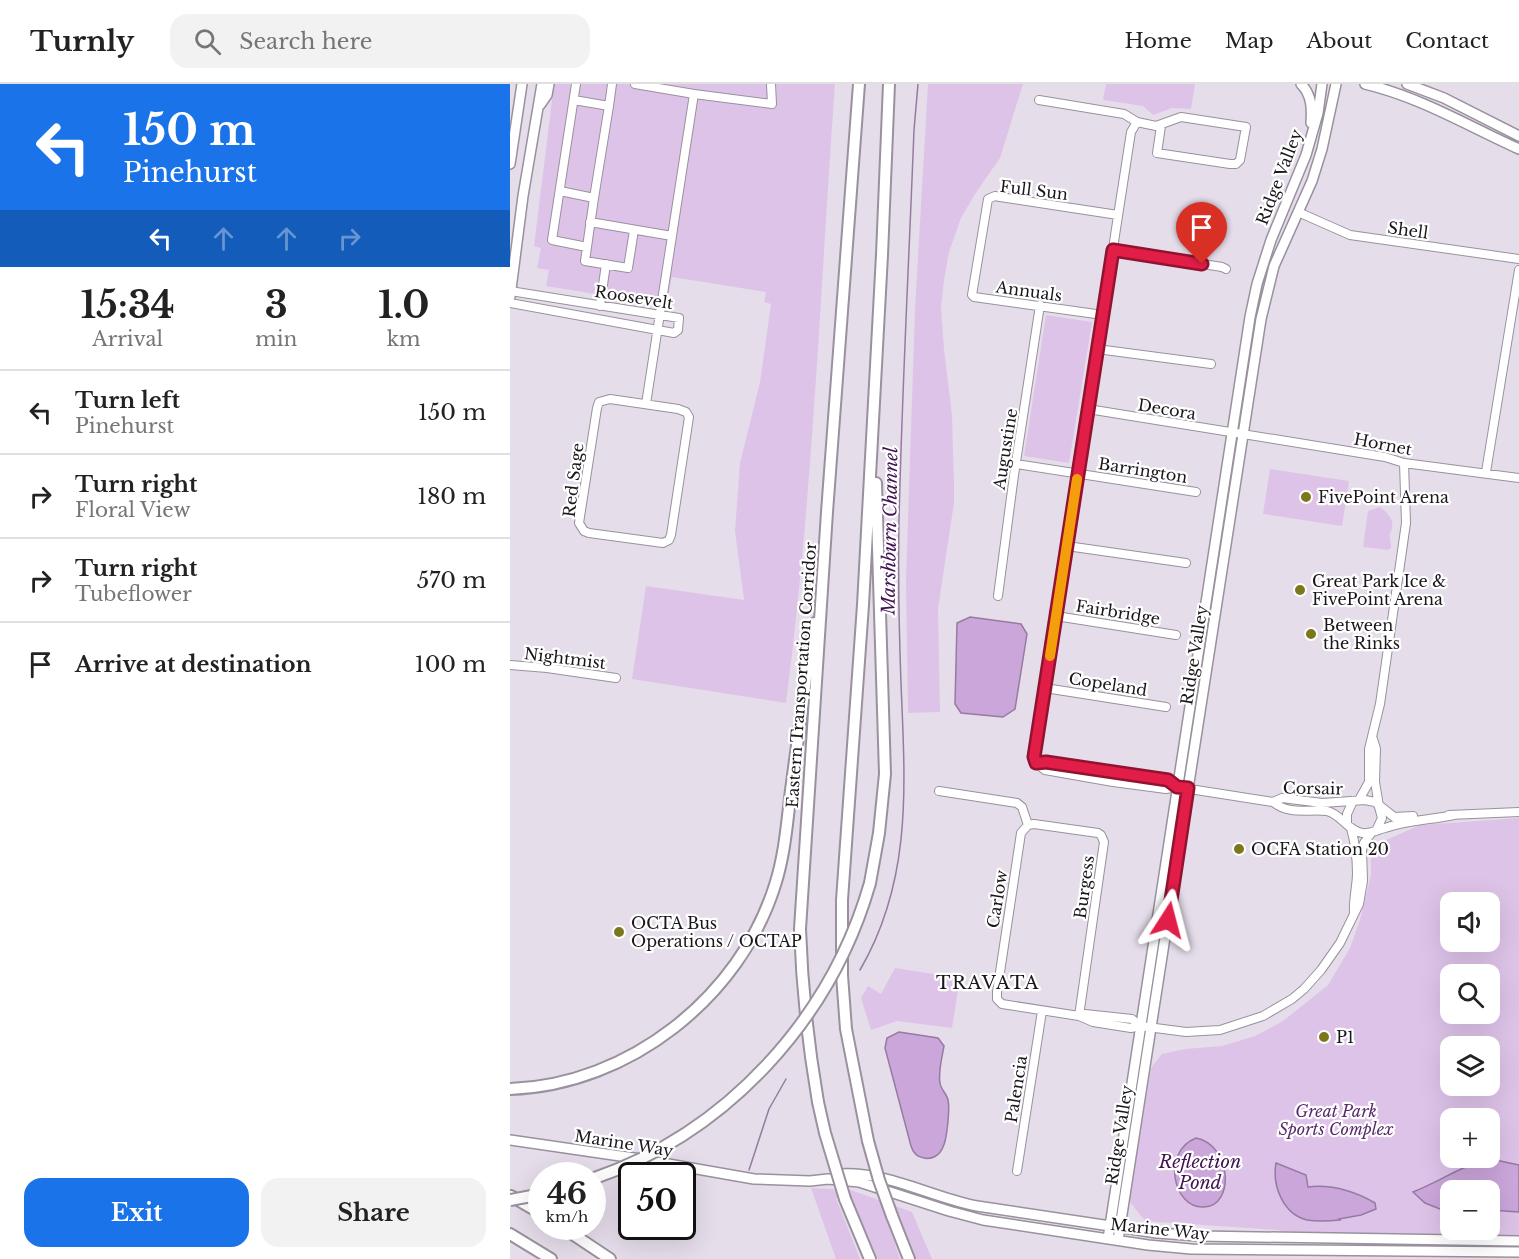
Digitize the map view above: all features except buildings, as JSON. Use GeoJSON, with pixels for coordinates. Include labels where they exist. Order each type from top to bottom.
{"type":"FeatureCollection","features":[{"type":"Feature","properties":{"kind":"highway","name":"Eastern Transportation Corridor"},"geometry":{"type":"LineString","coordinates":[[859,84],[800,929],[803,995],[809,1051],[818,1102],[845,1199],[870,1259]]}},
{"type":"Feature","properties":{"kind":"highway"},"geometry":{"type":"LineString","coordinates":[[889,84],[874,409],[841,935],[846,1029],[868,1141],[879,1180],[909,1259]]}},
{"type":"Feature","properties":{"kind":"highway"},"geometry":{"type":"LineString","coordinates":[[606,1173],[683,1135],[722,1107],[761,1072],[812,1009],[831,978],[855,928],[870,883],[879,833],[885,774],[874,409]]}},
{"type":"Feature","properties":{"kind":"highway"},"geometry":{"type":"LineString","coordinates":[[510,1089],[546,1085],[595,1071],[643,1049],[680,1024],[711,993],[734,966],[752,938],[775,886],[783,860],[810,641],[822,597]]}},
{"type":"Feature","properties":{"kind":"highway"},"geometry":{"type":"LineString","coordinates":[[510,1198],[528,1196]]}},
{"type":"Feature","properties":{"kind":"highway"},"geometry":{"type":"LineString","coordinates":[[510,1198],[528,1207]]}},
{"type":"Feature","properties":{"kind":"highway"},"geometry":{"type":"LineString","coordinates":[[510,1234],[551,1259]]}},
{"type":"Feature","properties":{"kind":"highway"},"geometry":{"type":"LineString","coordinates":[[582,1240],[610,1259]]}},
{"type":"Feature","properties":{"kind":"main road"},"geometry":{"type":"LineString","coordinates":[[510,164],[522,84]]}},
{"type":"Feature","properties":{"kind":"main road"},"geometry":{"type":"LineString","coordinates":[[510,297],[542,84]]}},
{"type":"Feature","properties":{"kind":"main road"},"geometry":{"type":"LineString","coordinates":[[538,106],[547,95],[549,84]]}},
{"type":"Feature","properties":{"kind":"main road"},"geometry":{"type":"LineString","coordinates":[[1301,84],[1307,90],[1310,99],[1312,113],[1310,144]]}},
{"type":"Feature","properties":{"kind":"main road","name":"Ridge Valley"},"geometry":{"type":"LineString","coordinates":[[1115,1226],[1151,1027],[1188,788],[1237,434],[1250,317],[1257,284],[1271,240],[1310,144],[1322,84]]}},
{"type":"Feature","properties":{"kind":"main road","name":"Ridge Valley"},"geometry":{"type":"LineString","coordinates":[[1113,1240],[1140,1026],[1177,787],[1237,434],[1274,266],[1312,182],[1322,149],[1336,84]]}},
{"type":"Feature","properties":{"kind":"main road"},"geometry":{"type":"LineString","coordinates":[[1365,84],[1430,105],[1519,148]]}},
{"type":"Feature","properties":{"kind":"main road"},"geometry":{"type":"LineString","coordinates":[[1407,84],[1444,98],[1519,136]]}},
{"type":"Feature","properties":{"kind":"main road","name":"Marine Way"},"geometry":{"type":"LineString","coordinates":[[510,1140],[754,1179],[859,1182],[917,1202],[983,1220],[1113,1240],[1191,1249],[1519,1252]]}},
{"type":"Feature","properties":{"kind":"main road","name":"Marine Way"},"geometry":{"type":"LineString","coordinates":[[805,1179],[819,1175],[864,1174],[885,1178],[955,1202],[1157,1233],[1219,1237],[1519,1241]]}},
{"type":"Feature","properties":{"kind":"street"},"geometry":{"type":"LineString","coordinates":[[576,84],[552,240],[587,247]]}},
{"type":"Feature","properties":{"kind":"street"},"geometry":{"type":"LineString","coordinates":[[612,84],[585,261],[628,268],[634,230]]}},
{"type":"Feature","properties":{"kind":"street"},"geometry":{"type":"LineString","coordinates":[[635,84],[772,104],[771,84]]}},
{"type":"Feature","properties":{"kind":"street"},"geometry":{"type":"LineString","coordinates":[[646,404],[694,94]]}},
{"type":"Feature","properties":{"kind":"street"},"geometry":{"type":"LineString","coordinates":[[574,100],[609,106]]}},
{"type":"Feature","properties":{"kind":"street"},"geometry":{"type":"LineString","coordinates":[[1039,100],[1124,114],[1137,122],[1161,126],[1181,117],[1246,127],[1240,160],[1236,164],[1230,164],[1157,153],[1161,126]]}},
{"type":"Feature","properties":{"kind":"street"},"geometry":{"type":"LineString","coordinates":[[1045,688],[1131,132],[1137,122]]}},
{"type":"Feature","properties":{"kind":"street"},"geometry":{"type":"LineString","coordinates":[[560,191],[594,198]]}},
{"type":"Feature","properties":{"kind":"street","name":"Full Sun"},"geometry":{"type":"LineString","coordinates":[[981,241],[988,199],[995,196],[1118,215]]}},
{"type":"Feature","properties":{"kind":"street","name":"Shell"},"geometry":{"type":"LineString","coordinates":[[1298,212],[1350,235],[1519,259]]}},
{"type":"Feature","properties":{"kind":"street"},"geometry":{"type":"LineString","coordinates":[[590,222],[672,236]]}},
{"type":"Feature","properties":{"kind":"street","name":"Annuals"},"geometry":{"type":"LineString","coordinates":[[981,241],[973,297],[1102,315]]}},
{"type":"Feature","properties":{"kind":"street"},"geometry":{"type":"LineString","coordinates":[[1113,250],[1226,269]]}},
{"type":"Feature","properties":{"kind":"street"},"geometry":{"type":"LineString","coordinates":[[600,306],[606,264]]}},
{"type":"Feature","properties":{"kind":"street"},"geometry":{"type":"LineString","coordinates":[[1486,472],[1519,270]]}},
{"type":"Feature","properties":{"kind":"street","name":"Roosevelt"},"geometry":{"type":"LineString","coordinates":[[510,291],[680,318],[678,330],[674,333],[510,303]]}},
{"type":"Feature","properties":{"kind":"street","name":"Augustine"},"geometry":{"type":"LineString","coordinates":[[998,596],[1040,305]]}},
{"type":"Feature","properties":{"kind":"street"},"geometry":{"type":"LineString","coordinates":[[1250,317],[1261,319]]}},
{"type":"Feature","properties":{"kind":"street"},"geometry":{"type":"LineString","coordinates":[[1097,349],[1211,364]]}},
{"type":"Feature","properties":{"kind":"street","name":"Red Sage"},"geometry":{"type":"LineString","coordinates":[[610,399],[646,404],[678,409],[686,412],[688,417],[669,540],[659,543],[584,531],[579,523],[599,402],[610,399]]}},
{"type":"Feature","properties":{"kind":"street","name":"Decora"},"geometry":{"type":"LineString","coordinates":[[1088,409],[1237,434]]}},
{"type":"Feature","properties":{"kind":"street","name":"Hornet"},"geometry":{"type":"LineString","coordinates":[[1237,434],[1385,457],[1404,463],[1519,478]]}},
{"type":"Feature","properties":{"kind":"street"},"geometry":{"type":"LineString","coordinates":[[1354,913],[1356,851],[1347,814],[1370,782],[1370,749],[1380,704],[1406,523],[1404,463]]}},
{"type":"Feature","properties":{"kind":"street","name":"Barrington"},"geometry":{"type":"LineString","coordinates":[[1016,464],[1196,492]]}},
{"type":"Feature","properties":{"kind":"street"},"geometry":{"type":"LineString","coordinates":[[1067,546],[1186,563]]}},
{"type":"Feature","properties":{"kind":"street","name":"Fairbridge"},"geometry":{"type":"LineString","coordinates":[[1056,616],[1176,635]]}},
{"type":"Feature","properties":{"kind":"street","name":"Nightmist"},"geometry":{"type":"LineString","coordinates":[[510,665],[616,678]]}},
{"type":"Feature","properties":{"kind":"street","name":"Corsair"},"geometry":{"type":"LineString","coordinates":[[1045,688],[1034,757],[1036,763],[1045,770],[1166,789],[1188,788],[1273,802],[1281,808],[1328,812],[1336,815],[1349,826]]}},
{"type":"Feature","properties":{"kind":"street","name":"Copeland"},"geometry":{"type":"LineString","coordinates":[[1045,688],[1166,707]]}},
{"type":"Feature","properties":{"kind":"street"},"geometry":{"type":"LineString","coordinates":[[1354,913],[1359,904],[1363,881],[1362,850],[1364,843],[1382,818],[1375,782],[1376,748],[1372,738]]}},
{"type":"Feature","properties":{"kind":"street"},"geometry":{"type":"LineString","coordinates":[[939,791],[1017,803],[1022,807],[1028,825]]}},
{"type":"Feature","properties":{"kind":"street","name":"Corsair"},"geometry":{"type":"LineString","coordinates":[[1273,802],[1282,798],[1322,803],[1356,801]]}},
{"type":"Feature","properties":{"kind":"street"},"geometry":{"type":"LineString","coordinates":[[1356,801],[1371,801],[1394,817],[1519,810]]}},
{"type":"Feature","properties":{"kind":"street"},"geometry":{"type":"LineString","coordinates":[[1349,826],[1361,833],[1374,832],[1396,824],[1454,815]]}},
{"type":"Feature","properties":{"kind":"street","name":"Carlow"},"geometry":{"type":"LineString","coordinates":[[1028,825],[1021,833],[997,992],[1002,1004],[1079,1016],[1085,1014],[1132,1019],[1140,1026],[1186,1032],[1220,1030],[1277,1009],[1292,999],[1321,970],[1340,943],[1354,913]]}},
{"type":"Feature","properties":{"kind":"street","name":"Burgess"},"geometry":{"type":"LineString","coordinates":[[1028,825],[1098,833],[1104,842],[1079,1016]]}},
{"type":"Feature","properties":{"kind":"street","name":"Palencia"},"geometry":{"type":"LineString","coordinates":[[1017,1171],[1042,1011]]}},
{"type":"Feature","properties":{"kind":"green space"},"geometry":{"type":"Polygon","coordinates":[[[554,84],[835,84],[803,548],[786,703],[632,679],[646,586],[744,600],[735,531],[740,463],[760,382],[771,304],[764,302],[766,292],[672,277],[667,301],[649,298],[644,302],[546,286],[549,270],[537,268],[541,248],[534,246],[554,84]]]}},
{"type":"Feature","properties":{"kind":"green space"},"geometry":{"type":"Polygon","coordinates":[[[928,84],[1023,84],[1000,158],[961,218],[949,252],[941,307],[952,415],[954,503],[938,609],[940,712],[908,713],[906,580],[915,309],[928,84]]]}},
{"type":"Feature","properties":{"kind":"green space"},"geometry":{"type":"Polygon","coordinates":[[[1106,84],[1195,84],[1191,109],[1172,108],[1153,115],[1143,106],[1103,100],[1106,84]]]}},
{"type":"Feature","properties":{"kind":"green space"},"geometry":{"type":"Polygon","coordinates":[[[1046,315],[1092,322],[1069,463],[1024,456],[1046,315]]]}},
{"type":"Feature","properties":{"kind":"green space","name":"FivePoint Arena"},"geometry":{"type":"Polygon","coordinates":[[[1270,469],[1349,481],[1342,526],[1263,514],[1270,469]]]}},
{"type":"Feature","properties":{"kind":"green space"},"geometry":{"type":"Polygon","coordinates":[[[1380,507],[1392,521],[1391,548],[1388,550],[1363,547],[1368,511],[1380,507]]]}},
{"type":"Feature","properties":{"kind":"green space","name":"Great Park Sports Complex"},"geometry":{"type":"Polygon","coordinates":[[[1519,818],[1519,1236],[1500,1236],[1500,1180],[1440,1180],[1440,1235],[1293,1233],[1145,1221],[1129,1201],[1151,1068],[1162,1054],[1185,1049],[1222,1046],[1255,1036],[1283,1021],[1328,985],[1350,948],[1360,920],[1371,875],[1371,850],[1375,845],[1420,825],[1519,818]]]}},
{"type":"Feature","properties":{"kind":"green space"},"geometry":{"type":"Polygon","coordinates":[[[895,968],[960,978],[952,1028],[897,1021],[871,1030],[861,998],[868,986],[881,994],[895,968]]]}},
{"type":"Feature","properties":{"kind":"green space"},"geometry":{"type":"Polygon","coordinates":[[[811,1188],[851,1190],[912,1212],[932,1259],[916,1259],[898,1217],[885,1214],[900,1259],[878,1259],[853,1202],[836,1198],[860,1259],[836,1259],[811,1188]]]}},
{"type":"Feature","properties":{"kind":"water"},"geometry":{"type":"Polygon","coordinates":[[[970,617],[1021,624],[1027,634],[1015,709],[1003,717],[961,713],[955,704],[957,623],[970,617]]]}},
{"type":"Feature","properties":{"kind":"water"},"geometry":{"type":"Polygon","coordinates":[[[899,1032],[938,1038],[944,1046],[940,1079],[948,1100],[947,1131],[942,1150],[930,1158],[919,1157],[912,1148],[885,1048],[887,1038],[899,1032]]]}},
{"type":"Feature","properties":{"kind":"water","name":"Reflection Pond"},"geometry":{"type":"Polygon","coordinates":[[[1196,1138],[1208,1143],[1217,1152],[1223,1163],[1225,1175],[1225,1187],[1221,1197],[1214,1204],[1204,1207],[1193,1205],[1185,1199],[1175,1178],[1178,1155],[1185,1145],[1196,1138]]]}},
{"type":"Feature","properties":{"kind":"water"},"geometry":{"type":"Polygon","coordinates":[[[1500,1161],[1519,1165],[1519,1212],[1500,1211],[1500,1180],[1440,1180],[1440,1209],[1425,1203],[1413,1192],[1465,1168],[1500,1168],[1500,1161]]]}},
{"type":"Feature","properties":{"kind":"water"},"geometry":{"type":"Polygon","coordinates":[[[1276,1163],[1306,1175],[1308,1187],[1335,1188],[1351,1192],[1375,1203],[1376,1209],[1340,1220],[1315,1221],[1299,1217],[1291,1212],[1281,1198],[1276,1181],[1276,1163]]]}},
{"type":"Feature","properties":{"kind":"waterway","name":"Marshburn Channel"},"geometry":{"type":"LineString","coordinates":[[860,970],[877,936],[889,901],[902,830],[904,758],[899,622],[899,520],[914,130],[918,84]]}},
{"type":"Feature","properties":{"kind":"waterway","name":"Marshburn Channel"},"geometry":{"type":"LineString","coordinates":[[749,1170],[769,1109],[786,1079]]}},
{"type":"Feature","properties":{"kind":"slow traffic"},"geometry":{"type":"LineString","coordinates":[[1050,656],[1077,479]]}},
{"type":"Feature","properties":{"kind":"place","name":"FivePoint Arena"},"geometry":{"type":"Point","coordinates":[1306,497]}},
{"type":"Feature","properties":{"kind":"place","name":"Great Park Ice & FivePoint Arena"},"geometry":{"type":"Point","coordinates":[1300,590]}},
{"type":"Feature","properties":{"kind":"place","name":"Between the Rinks"},"geometry":{"type":"Point","coordinates":[1311,634]}},
{"type":"Feature","properties":{"kind":"place","name":"OCFA Station 20"},"geometry":{"type":"Point","coordinates":[1239,849]}},
{"type":"Feature","properties":{"kind":"place","name":"OCTA Bus Operations / OCTAP"},"geometry":{"type":"Point","coordinates":[619,932]}},
{"type":"Feature","properties":{"kind":"place","name":"P1"},"geometry":{"type":"Point","coordinates":[1324,1037]}},
{"type":"Feature","properties":{"kind":"district","name":"TRAVATA"},"geometry":{"type":"Point","coordinates":[988,983]}},
{"type":"Feature","properties":{"kind":"route"},"geometry":{"type":"LineString","coordinates":[[1168,920],[1188,788],[1177,787],[1168,780],[1046,762],[1036,763],[1034,757],[1113,250],[1202,264]]}}]}
